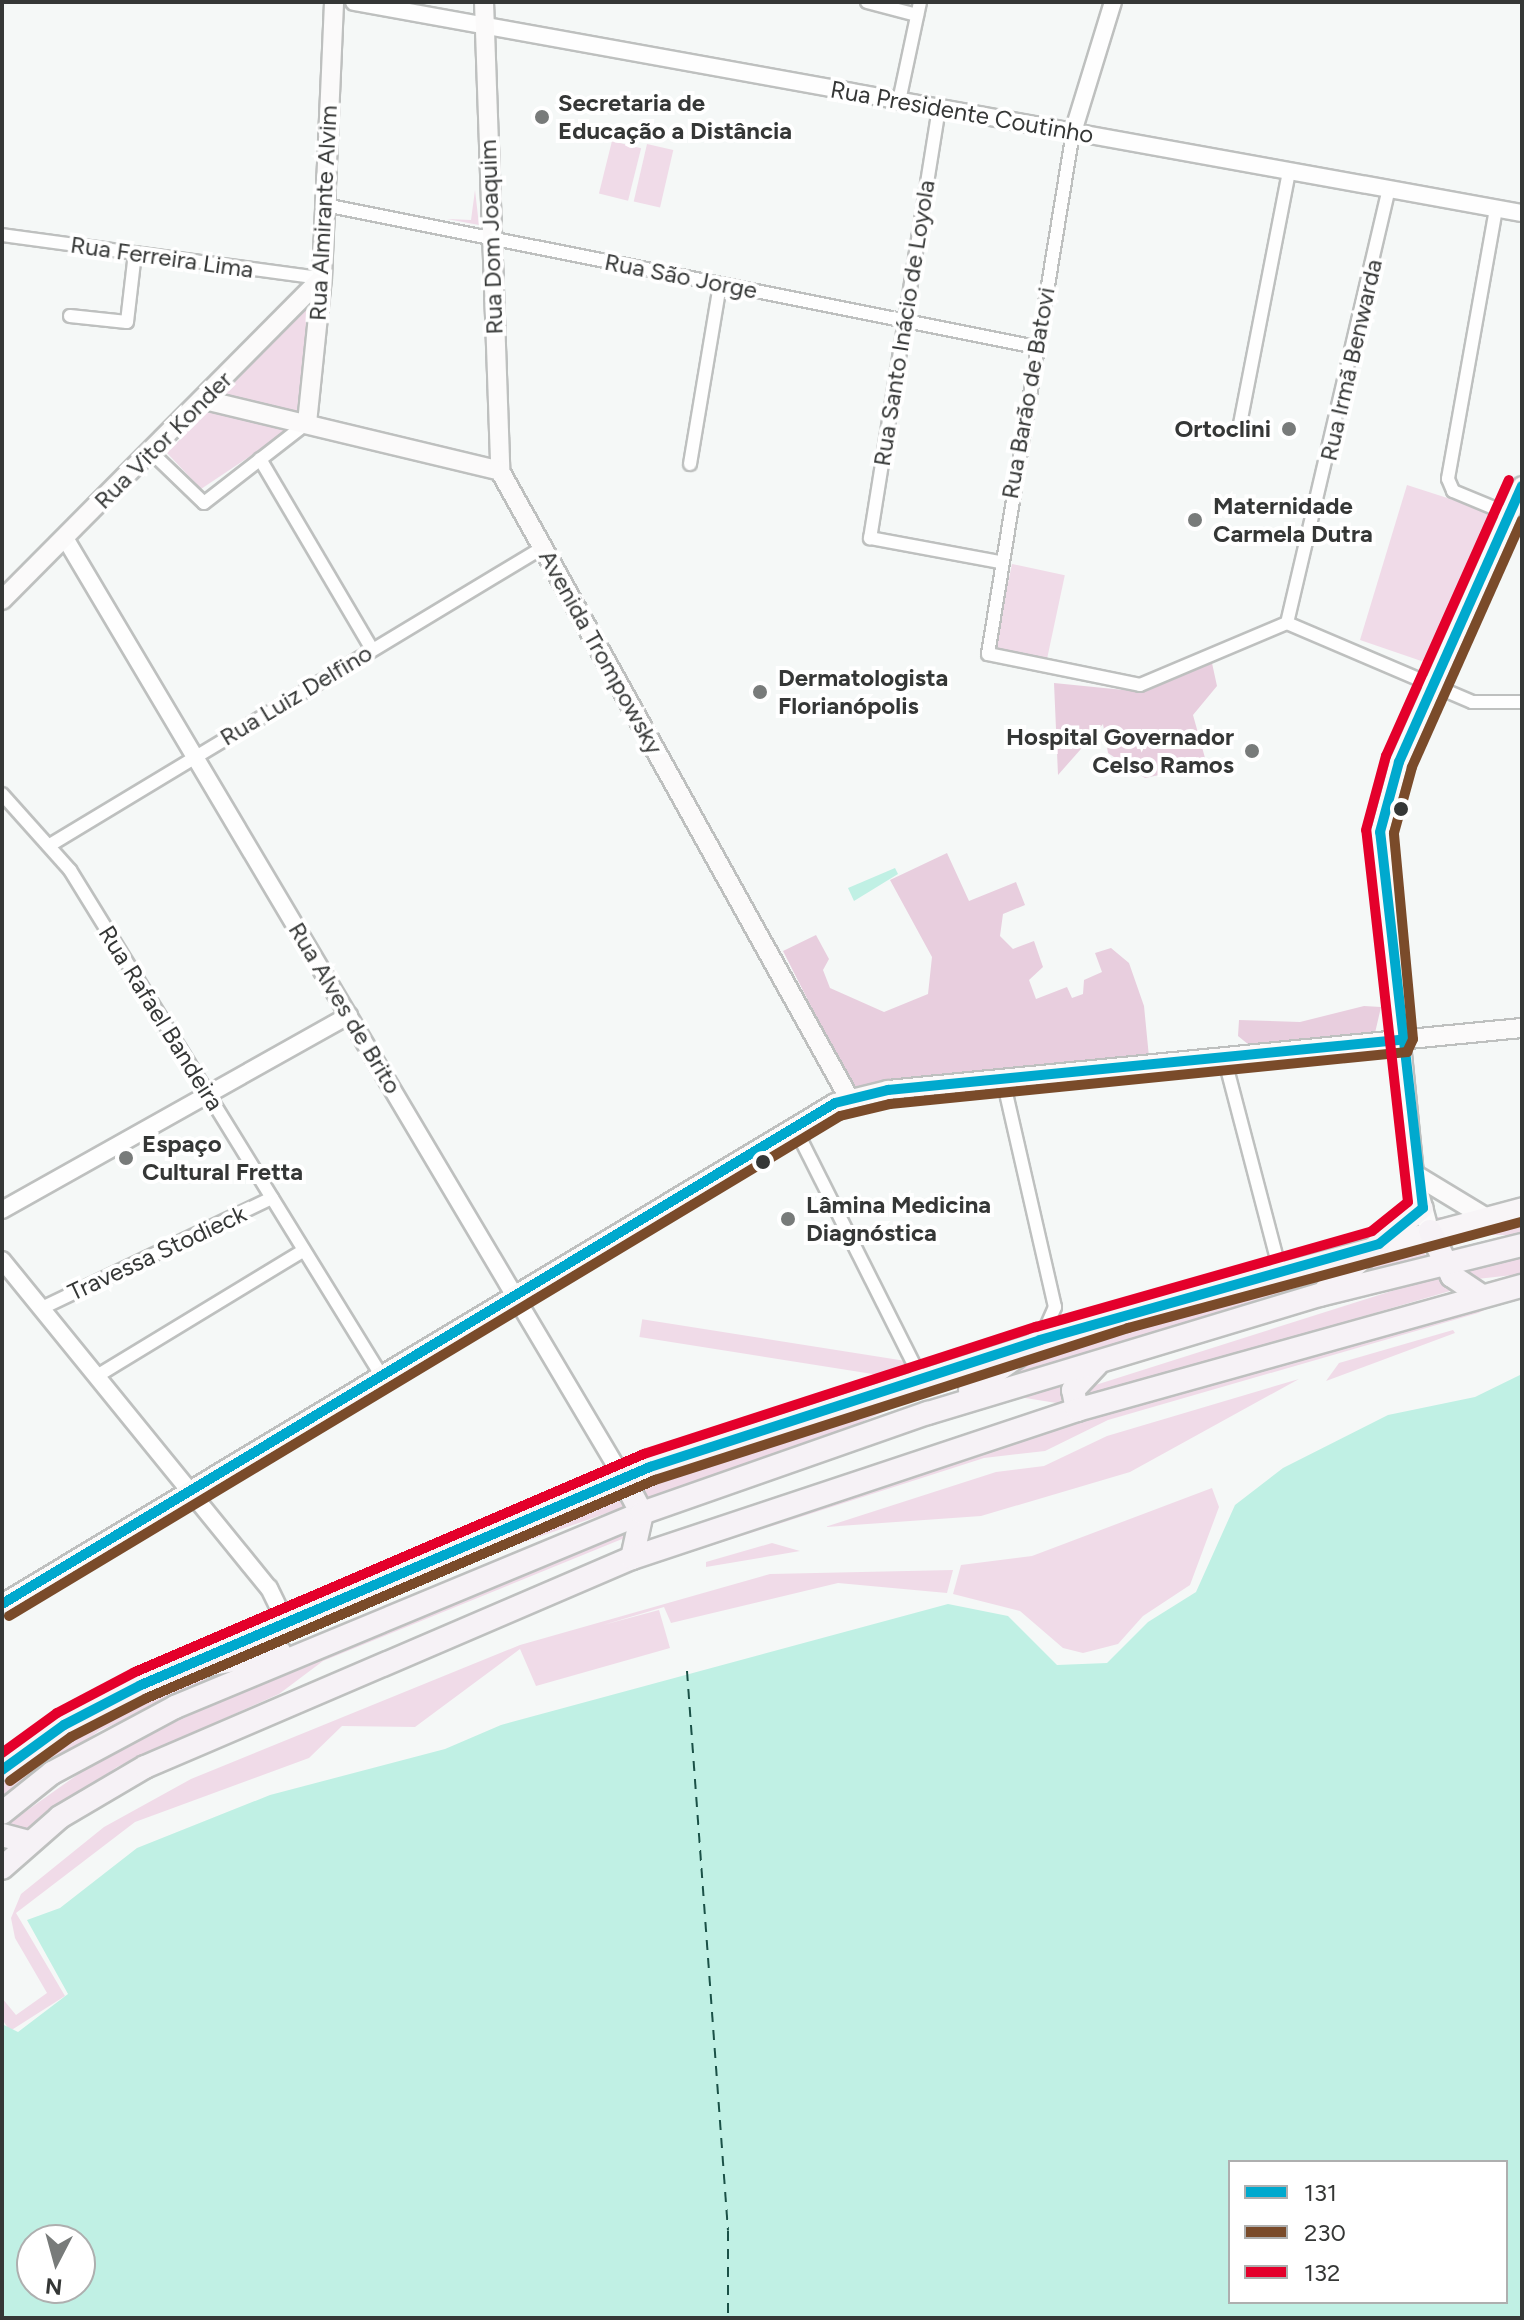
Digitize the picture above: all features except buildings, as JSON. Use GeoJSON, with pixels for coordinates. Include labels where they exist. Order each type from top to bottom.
{"type":"FeatureCollection","features":[{"type":"Feature","properties":{"kind":"highway"},"geometry":{"type":"LineString","coordinates":[[1430,1231],[1443,1264],[1482,1296]]}},
{"type":"Feature","properties":{"kind":"highway"},"geometry":{"type":"LineString","coordinates":[[1320,1295],[1379,1244]]}},
{"type":"Feature","properties":{"kind":"highway"},"geometry":{"type":"LineString","coordinates":[[2,1813],[110,1739],[315,1645],[642,1513],[928,1413],[1101,1360],[1320,1295],[1522,1245]]}},
{"type":"Feature","properties":{"kind":"highway"},"geometry":{"type":"LineString","coordinates":[[2,1868],[29,1842],[145,1767],[632,1558],[1077,1410],[1522,1286]]}},
{"type":"Feature","properties":{"kind":"highway"},"geometry":{"type":"LineString","coordinates":[[928,1413],[1000,1374],[1040,1340]]}},
{"type":"Feature","properties":{"kind":"highway"},"geometry":{"type":"LineString","coordinates":[[1077,1410],[1073,1390],[1101,1360]]}},
{"type":"Feature","properties":{"kind":"highway"},"geometry":{"type":"LineString","coordinates":[[623,1478],[642,1513],[632,1558]]}},
{"type":"Feature","properties":{"kind":"highway"},"geometry":{"type":"LineString","coordinates":[[173,1671],[315,1645]]}},
{"type":"Feature","properties":{"kind":"highway"},"geometry":{"type":"LineString","coordinates":[[2,1835],[29,1842]]}},
{"type":"Feature","properties":{"kind":"main road","name":"Rua Almirante Alvim"},"geometry":{"type":"LineString","coordinates":[[307,423],[322,278],[334,2]]}},
{"type":"Feature","properties":{"kind":"main road","name":"Rua Dom Joaquim"},"geometry":{"type":"LineString","coordinates":[[484,2],[500,471]]}},
{"type":"Feature","properties":{"kind":"main road","name":"Rua Vitor Konder"},"geometry":{"type":"LineString","coordinates":[[2,600],[205,400],[322,278]]}},
{"type":"Feature","properties":{"kind":"main road"},"geometry":{"type":"LineString","coordinates":[[225,379],[234,407]]}},
{"type":"Feature","properties":{"kind":"main road"},"geometry":{"type":"LineString","coordinates":[[205,400],[500,471]]}},
{"type":"Feature","properties":{"kind":"main road","name":"Avenida Trompowsky"},"geometry":{"type":"LineString","coordinates":[[500,471],[849,1098]]}},
{"type":"Feature","properties":{"kind":"main road"},"geometry":{"type":"LineString","coordinates":[[1430,1231],[1414,1174],[1380,832],[1399,762],[1437,683],[1522,486]]}},
{"type":"Feature","properties":{"kind":"main road"},"geometry":{"type":"LineString","coordinates":[[2,1604],[794,1126],[849,1098],[1522,1028]]}},
{"type":"Feature","properties":{"kind":"main road"},"geometry":{"type":"LineString","coordinates":[[1414,1174],[1485,1217]]}},
{"type":"Feature","properties":{"kind":"main road"},"geometry":{"type":"LineString","coordinates":[[1379,1244],[1423,1208]]}},
{"type":"Feature","properties":{"kind":"main road"},"geometry":{"type":"LineString","coordinates":[[3,1769],[64,1725],[173,1671],[623,1478],[1040,1340],[1280,1270],[1522,1208]]}},
{"type":"Feature","properties":{"kind":"street","name":"Rua Presidente Coutinho"},"geometry":{"type":"LineString","coordinates":[[354,2],[1522,213]]}},
{"type":"Feature","properties":{"kind":"street"},"geometry":{"type":"LineString","coordinates":[[867,2],[918,8],[899,101]]}},
{"type":"Feature","properties":{"kind":"street"},"geometry":{"type":"LineString","coordinates":[[1073,132],[1113,2]]}},
{"type":"Feature","properties":{"kind":"street","name":"Rua Santo Inácio de Loyola"},"geometry":{"type":"LineString","coordinates":[[939,108],[901,320],[870,538],[1000,562]]}},
{"type":"Feature","properties":{"kind":"street","name":"Rua Barão de Batovi"},"geometry":{"type":"LineString","coordinates":[[1073,132],[1000,562],[988,654],[1140,685],[1287,623]]}},
{"type":"Feature","properties":{"kind":"street"},"geometry":{"type":"LineString","coordinates":[[1240,424],[1289,172]]}},
{"type":"Feature","properties":{"kind":"street","name":"Rua Irmã Benwarda"},"geometry":{"type":"LineString","coordinates":[[1287,623],[1389,189]]}},
{"type":"Feature","properties":{"kind":"street","name":"Rua São Jorge"},"geometry":{"type":"LineString","coordinates":[[325,205],[1036,347]]}},
{"type":"Feature","properties":{"kind":"street"},"geometry":{"type":"LineString","coordinates":[[1496,209],[1448,479],[1453,491],[1511,515]]}},
{"type":"Feature","properties":{"kind":"street","name":"Rua Ferreira Lima"},"geometry":{"type":"LineString","coordinates":[[2,235],[322,278]]}},
{"type":"Feature","properties":{"kind":"street"},"geometry":{"type":"LineString","coordinates":[[70,316],[127,322],[135,253]]}},
{"type":"Feature","properties":{"kind":"street"},"geometry":{"type":"LineString","coordinates":[[690,464],[720,284]]}},
{"type":"Feature","properties":{"kind":"street"},"geometry":{"type":"LineString","coordinates":[[152,453],[204,503],[307,423]]}},
{"type":"Feature","properties":{"kind":"street"},"geometry":{"type":"LineString","coordinates":[[260,459],[372,649]]}},
{"type":"Feature","properties":{"kind":"street","name":"Rua Alves de Brito"},"geometry":{"type":"LineString","coordinates":[[65,538],[623,1478]]}},
{"type":"Feature","properties":{"kind":"street","name":"Rua Luiz Delfino"},"geometry":{"type":"LineString","coordinates":[[50,845],[542,548]]}},
{"type":"Feature","properties":{"kind":"street"},"geometry":{"type":"LineString","coordinates":[[1287,623],[1437,683],[1472,702],[1522,702]]}},
{"type":"Feature","properties":{"kind":"street","name":"Rua Rafael Bandeira"},"geometry":{"type":"LineString","coordinates":[[2,794],[50,845],[208,1093],[381,1375]]}},
{"type":"Feature","properties":{"kind":"street"},"geometry":{"type":"LineString","coordinates":[[2,1210],[349,1015]]}},
{"type":"Feature","properties":{"kind":"street"},"geometry":{"type":"LineString","coordinates":[[1224,1057],[1280,1270]]}},
{"type":"Feature","properties":{"kind":"street"},"geometry":{"type":"LineString","coordinates":[[1003,1080],[1055,1307],[1040,1340]]}},
{"type":"Feature","properties":{"kind":"street"},"geometry":{"type":"LineString","coordinates":[[794,1126],[921,1379]]}},
{"type":"Feature","properties":{"kind":"street","name":"Travessa Stodieck"},"geometry":{"type":"LineString","coordinates":[[42,1308],[272,1198]]}},
{"type":"Feature","properties":{"kind":"street"},"geometry":{"type":"LineString","coordinates":[[97,1376],[304,1250]]}},
{"type":"Feature","properties":{"kind":"street"},"geometry":{"type":"LineString","coordinates":[[2,1260],[269,1588],[286,1623]]}},
{"type":"Feature","properties":{"kind":"shaded area"},"geometry":{"type":"Polygon","coordinates":[[[612,141],[641,148],[628,201],[599,193],[612,141]]]}},
{"type":"Feature","properties":{"kind":"shaded area"},"geometry":{"type":"Polygon","coordinates":[[[647,144],[673,150],[660,208],[634,201],[647,144]]]}},
{"type":"Feature","properties":{"kind":"shaded area"},"geometry":{"type":"Polygon","coordinates":[[[475,190],[479,225],[447,219],[471,220],[475,190]]]}},
{"type":"Feature","properties":{"kind":"shaded area"},"geometry":{"type":"Polygon","coordinates":[[[310,303],[303,421],[201,489],[167,453],[310,303]]]}},
{"type":"Feature","properties":{"kind":"shaded area"},"geometry":{"type":"Polygon","coordinates":[[[1407,485],[1497,514],[1502,523],[1433,665],[1360,640],[1407,485]]]}},
{"type":"Feature","properties":{"kind":"shaded area"},"geometry":{"type":"Polygon","coordinates":[[[1012,564],[1065,575],[1046,662],[993,651],[1012,564]]]}},
{"type":"Feature","properties":{"kind":"shaded area"},"geometry":{"type":"Polygon","coordinates":[[[1212,663],[1217,686],[1193,715],[1207,765],[1145,778],[1108,753],[1103,724],[1058,775],[1054,683],[1144,692],[1212,663]]]}},
{"type":"Feature","properties":{"kind":"shaded area"},"geometry":{"type":"Polygon","coordinates":[[[947,853],[969,901],[1016,882],[1025,905],[1003,914],[1000,936],[1013,949],[1034,941],[1043,967],[1029,980],[1036,999],[1067,987],[1072,998],[1083,994],[1084,980],[1102,972],[1095,953],[1111,948],[1129,963],[1144,1006],[1149,1057],[853,1089],[783,951],[816,935],[829,959],[823,970],[830,988],[884,1012],[928,994],[932,957],[890,880],[947,853]]]}},
{"type":"Feature","properties":{"kind":"shaded area"},"geometry":{"type":"Polygon","coordinates":[[[895,868],[898,874],[854,901],[848,888],[895,868]]]}},
{"type":"Feature","properties":{"kind":"shaded area"},"geometry":{"type":"Polygon","coordinates":[[[1364,1006],[1381,1007],[1375,1033],[1254,1049],[1238,1036],[1239,1020],[1300,1022],[1364,1006]]]}},
{"type":"Feature","properties":{"kind":"shaded area"},"geometry":{"type":"Polygon","coordinates":[[[1435,1217],[1522,1217],[1522,1235],[1435,1235],[1435,1217]]]}},
{"type":"Feature","properties":{"kind":"shaded area"},"geometry":{"type":"Polygon","coordinates":[[[1365,1228],[1370,1237],[1286,1254],[1364,1234],[1365,1228]]]}},
{"type":"Feature","properties":{"kind":"shaded area"},"geometry":{"type":"Polygon","coordinates":[[[1419,1243],[1427,1257],[1365,1273],[1397,1248],[1419,1243]]]}},
{"type":"Feature","properties":{"kind":"shaded area"},"geometry":{"type":"Polygon","coordinates":[[[1522,1256],[1522,1274],[1477,1279],[1464,1270],[1522,1256]]]}},
{"type":"Feature","properties":{"kind":"shaded area"},"geometry":{"type":"Polygon","coordinates":[[[1351,1260],[1313,1288],[1009,1379],[1045,1348],[1351,1260]]]}},
{"type":"Feature","properties":{"kind":"shaded area"},"geometry":{"type":"Polygon","coordinates":[[[1439,1276],[1450,1291],[1085,1398],[1086,1388],[1439,1276]]]}},
{"type":"Feature","properties":{"kind":"shaded area"},"geometry":{"type":"Polygon","coordinates":[[[1522,1293],[1478,1313],[1108,1420],[1045,1451],[984,1458],[545,1599],[1024,1435],[1522,1293]]]}},
{"type":"Feature","properties":{"kind":"shaded area"},"geometry":{"type":"Polygon","coordinates":[[[642,1319],[1064,1386],[1061,1404],[639,1337],[642,1319]]]}},
{"type":"Feature","properties":{"kind":"shaded area"},"geometry":{"type":"Polygon","coordinates":[[[1453,1330],[1455,1333],[1326,1381],[1339,1363],[1453,1330]]]}},
{"type":"Feature","properties":{"kind":"shaded area"},"geometry":{"type":"Polygon","coordinates":[[[975,1370],[844,1430],[645,1500],[637,1484],[975,1370]]]}},
{"type":"Feature","properties":{"kind":"shaded area"},"geometry":{"type":"Polygon","coordinates":[[[1522,1374],[1522,2318],[2,2318],[2,2024],[18,2032],[68,1994],[27,1920],[60,1908],[137,1848],[270,1795],[445,1749],[501,1725],[948,1604],[1008,1616],[1057,1665],[1107,1663],[1148,1622],[1196,1592],[1235,1505],[1283,1468],[1388,1415],[1475,1397],[1522,1374]]]}},
{"type":"Feature","properties":{"kind":"shaded area"},"geometry":{"type":"Polygon","coordinates":[[[1299,1379],[1130,1472],[981,1516],[825,1527],[996,1472],[1044,1466],[1107,1436],[1299,1379]]]}},
{"type":"Feature","properties":{"kind":"shaded area"},"geometry":{"type":"Polygon","coordinates":[[[1212,1488],[1219,1507],[1190,1585],[1143,1616],[1118,1644],[1083,1653],[1063,1648],[1020,1611],[953,1594],[961,1565],[1032,1556],[1212,1488]]]}},
{"type":"Feature","properties":{"kind":"shaded area"},"geometry":{"type":"Polygon","coordinates":[[[615,1492],[624,1507],[371,1596],[615,1492]]]}},
{"type":"Feature","properties":{"kind":"shaded area"},"geometry":{"type":"Polygon","coordinates":[[[627,1530],[627,1537],[323,1661],[279,1694],[117,1767],[26,1830],[8,1824],[108,1753],[322,1654],[627,1530]]]}},
{"type":"Feature","properties":{"kind":"shaded area"},"geometry":{"type":"Polygon","coordinates":[[[772,1543],[800,1551],[706,1567],[706,1562],[772,1543]]]}},
{"type":"Feature","properties":{"kind":"shaded area"},"geometry":{"type":"Polygon","coordinates":[[[953,1570],[947,1593],[838,1583],[671,1623],[664,1607],[603,1625],[659,1610],[670,1648],[536,1686],[520,1649],[415,1727],[342,1726],[309,1758],[135,1822],[16,1913],[65,1996],[10,2031],[2,2019],[2,1998],[16,2015],[47,1993],[15,1938],[11,1918],[21,1894],[104,1827],[191,1779],[520,1645],[770,1574],[953,1570]]]}},
{"type":"Feature","properties":{"kind":"shaded area"},"geometry":{"type":"Polygon","coordinates":[[[258,1659],[99,1731],[2,1801],[2,1780],[65,1733],[203,1668],[258,1659]]]}},
{"type":"Feature","properties":{"kind":"ferry route"},"geometry":{"type":"LineString","coordinates":[[687,1671],[728,2231],[728,2318]]}},
{"type":"Feature","properties":{"kind":"transit line","name":"132"},"geometry":{"type":"LineString","coordinates":[[2,1753],[57,1713],[135,1672],[644,1454],[1036,1327],[1372,1231],[1408,1202],[1366,830],[1386,756],[1509,480]]}},
{"type":"Feature","properties":{"kind":"transit line","name":"131"},"geometry":{"type":"LineString","coordinates":[[2,1770],[64,1725],[141,1685],[650,1467],[1040,1340],[1379,1244],[1423,1208],[1380,832],[1399,762],[1522,486]]}},
{"type":"Feature","properties":{"kind":"transit line","name":"230"},"geometry":{"type":"LineString","coordinates":[[9,1616],[840,1116],[890,1104],[1407,1052],[1413,1039],[1394,833],[1412,767],[1522,520]]}},
{"type":"Feature","properties":{"kind":"transit line","name":"131"},"geometry":{"type":"LineString","coordinates":[[2,1604],[835,1103],[888,1090],[1399,1040]]}},
{"type":"Feature","properties":{"kind":"transit line","name":"230"},"geometry":{"type":"LineString","coordinates":[[10,1781],[71,1737],[147,1698],[655,1480],[1128,1328],[1522,1222]]}},
{"type":"Feature","properties":{"kind":"place","name":"Secretaria de Educação a Distância"},"geometry":{"type":"Point","coordinates":[542,117]}},
{"type":"Feature","properties":{"kind":"place","name":"Ortoclini"},"geometry":{"type":"Point","coordinates":[1289,429]}},
{"type":"Feature","properties":{"kind":"place","name":"Maternidade Carmela Dutra"},"geometry":{"type":"Point","coordinates":[1195,520]}},
{"type":"Feature","properties":{"kind":"place","name":"Dermatologista Florianópolis"},"geometry":{"type":"Point","coordinates":[760,692]}},
{"type":"Feature","properties":{"kind":"place","name":"Hospital Governador Celso Ramos"},"geometry":{"type":"Point","coordinates":[1252,751]}},
{"type":"Feature","properties":{"kind":"place","name":"Espaço Cultural Fretta"},"geometry":{"type":"Point","coordinates":[126,1158]}},
{"type":"Feature","properties":{"kind":"place","name":"Lâmina Medicina Diagnóstica"},"geometry":{"type":"Point","coordinates":[788,1219]}}]}
